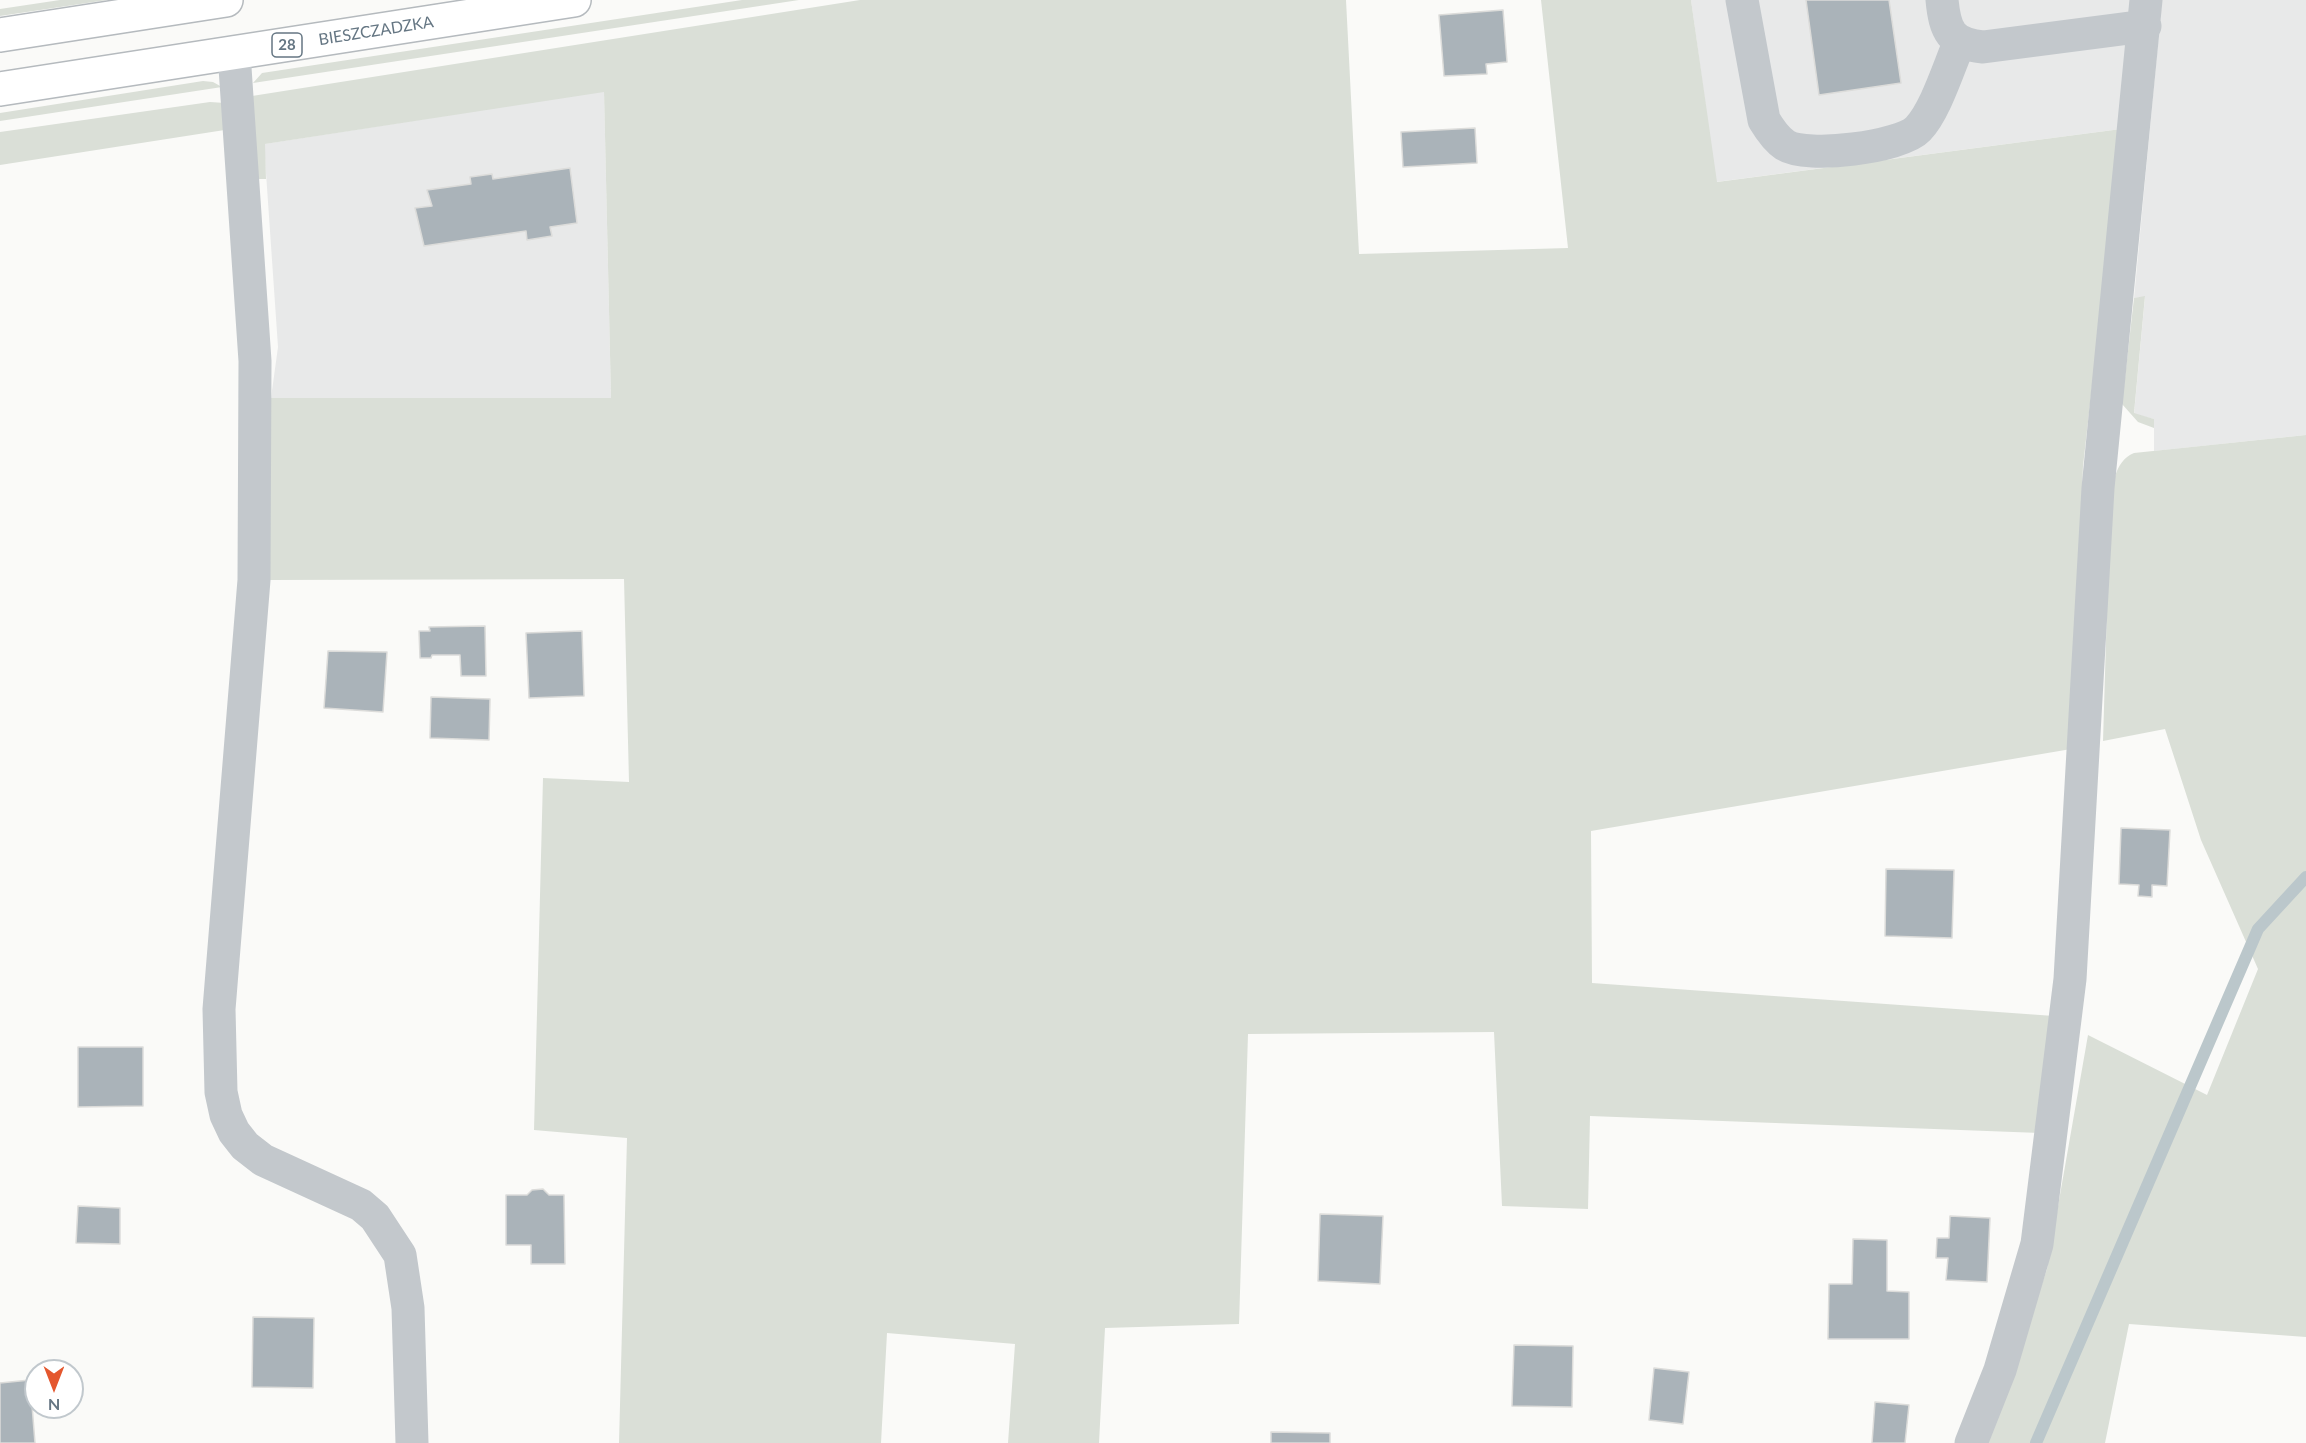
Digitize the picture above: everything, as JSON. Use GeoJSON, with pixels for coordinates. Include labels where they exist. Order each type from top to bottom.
{"type":"FeatureCollection","features":[{"type":"Feature","properties":{"kind":"main road"},"geometry":{"type":"LineString","coordinates":[[0,35],[226,0]]}},
{"type":"Feature","properties":{"kind":"main road","name":"BIESZCZADZKA"},"geometry":{"type":"LineString","coordinates":[[0,89],[574,0]]}},
{"type":"Feature","properties":{"kind":"street"},"geometry":{"type":"LineString","coordinates":[[1743,0],[1764,120],[1773,134],[1786,146],[1808,151],[1829,153],[1905,138],[1918,129],[1929,112],[1960,41]]}},
{"type":"Feature","properties":{"kind":"street"},"geometry":{"type":"LineString","coordinates":[[1942,0],[1944,19],[1953,37],[1966,45],[1983,47],[2146,13],[2098,488],[2070,979],[2037,1244],[2000,1370],[1971,1443]]}},
{"type":"Feature","properties":{"kind":"street"},"geometry":{"type":"LineString","coordinates":[[234,53],[255,361],[254,580],[219,1009],[221,1092],[226,1115],[245,1146],[263,1160],[361,1205],[382,1225],[400,1255],[408,1308],[412,1443]]}},
{"type":"Feature","properties":{"kind":"shaded area"},"geometry":{"type":"Polygon","coordinates":[[[60,0],[107,0],[0,16],[0,9],[60,0]]]}},
{"type":"Feature","properties":{"kind":"shaded area"},"geometry":{"type":"Polygon","coordinates":[[[742,0],[799,0],[253,83],[262,73],[742,0]]]}},
{"type":"Feature","properties":{"kind":"shaded area"},"geometry":{"type":"Polygon","coordinates":[[[860,0],[1346,0],[1359,254],[1568,248],[1541,0],[1691,0],[1717,182],[2121,129],[2083,466],[2071,749],[1591,831],[1592,983],[2054,1016],[2040,1133],[1590,1116],[1588,1209],[1502,1206],[1494,1032],[1248,1034],[1239,1324],[1105,1328],[1099,1443],[1008,1443],[1015,1344],[887,1333],[881,1443],[619,1443],[627,1138],[534,1130],[543,778],[629,782],[624,579],[268,580],[271,398],[611,398],[604,92],[265,144],[266,179],[256,179],[252,96],[860,0]]]}},
{"type":"Feature","properties":{"kind":"shaded area"},"geometry":{"type":"Polygon","coordinates":[[[1691,0],[2132,0],[2121,129],[1716,182],[1691,0]]]}},
{"type":"Feature","properties":{"kind":"shaded area"},"geometry":{"type":"Polygon","coordinates":[[[2162,0],[2306,0],[2306,435],[2154,451],[2154,419],[2134,414],[2145,297],[2134,298],[2162,0]]]}},
{"type":"Feature","properties":{"kind":"shaded area"},"geometry":{"type":"Polygon","coordinates":[[[203,81],[213,82],[222,87],[0,121],[0,113],[203,81]]]}},
{"type":"Feature","properties":{"kind":"shaded area"},"geometry":{"type":"Polygon","coordinates":[[[604,91],[611,398],[271,398],[278,347],[264,144],[604,91]]]}},
{"type":"Feature","properties":{"kind":"shaded area"},"geometry":{"type":"Polygon","coordinates":[[[210,102],[225,103],[231,129],[0,165],[0,132],[210,102]]]}},
{"type":"Feature","properties":{"kind":"shaded area"},"geometry":{"type":"Polygon","coordinates":[[[2145,296],[2134,413],[2154,419],[2154,428],[2138,422],[2122,404],[2134,298],[2145,296]]]}},
{"type":"Feature","properties":{"kind":"shaded area"},"geometry":{"type":"Polygon","coordinates":[[[2306,435],[2306,1337],[2129,1324],[2105,1443],[1988,1443],[2047,1269],[2088,1035],[2207,1095],[2258,969],[2201,840],[2165,729],[2103,741],[2110,507],[2115,476],[2122,462],[2134,453],[2306,435]]]}},
{"type":"Feature","properties":{"kind":"building"},"geometry":{"type":"Polygon","coordinates":[[[1806,0],[1889,0],[1901,83],[1819,95],[1806,0]]]}},
{"type":"Feature","properties":{"kind":"building"},"geometry":{"type":"Polygon","coordinates":[[[1503,10],[1507,62],[1486,64],[1487,74],[1444,76],[1439,15],[1503,10]]]}},
{"type":"Feature","properties":{"kind":"building"},"geometry":{"type":"Polygon","coordinates":[[[1475,128],[1477,163],[1403,167],[1401,132],[1475,128]]]}},
{"type":"Feature","properties":{"kind":"building"},"geometry":{"type":"Polygon","coordinates":[[[570,168],[577,223],[550,227],[552,236],[527,240],[526,231],[424,246],[415,208],[432,206],[427,190],[471,184],[470,177],[492,174],[493,179],[570,168]]]}},
{"type":"Feature","properties":{"kind":"building"},"geometry":{"type":"Polygon","coordinates":[[[485,626],[486,676],[461,676],[460,655],[432,655],[431,658],[420,658],[419,631],[430,631],[429,627],[485,626]]]}},
{"type":"Feature","properties":{"kind":"building"},"geometry":{"type":"Polygon","coordinates":[[[582,631],[584,696],[529,698],[526,633],[582,631]]]}},
{"type":"Feature","properties":{"kind":"building"},"geometry":{"type":"Polygon","coordinates":[[[328,651],[387,652],[383,712],[324,708],[328,651]]]}},
{"type":"Feature","properties":{"kind":"building"},"geometry":{"type":"Polygon","coordinates":[[[431,697],[490,699],[489,740],[430,738],[431,697]]]}},
{"type":"Feature","properties":{"kind":"building"},"geometry":{"type":"Polygon","coordinates":[[[2121,828],[2170,830],[2167,886],[2152,885],[2152,897],[2138,896],[2139,885],[2119,884],[2121,828]]]}},
{"type":"Feature","properties":{"kind":"building"},"geometry":{"type":"Polygon","coordinates":[[[1886,869],[1954,870],[1952,938],[1885,936],[1886,869]]]}},
{"type":"Feature","properties":{"kind":"building"},"geometry":{"type":"Polygon","coordinates":[[[78,1047],[143,1047],[143,1106],[78,1107],[78,1047]]]}},
{"type":"Feature","properties":{"kind":"building"},"geometry":{"type":"Polygon","coordinates":[[[543,1189],[549,1195],[564,1195],[565,1264],[531,1264],[531,1245],[506,1245],[506,1195],[527,1195],[532,1190],[543,1189]]]}},
{"type":"Feature","properties":{"kind":"building"},"geometry":{"type":"Polygon","coordinates":[[[78,1206],[120,1208],[120,1244],[76,1243],[78,1206]]]}},
{"type":"Feature","properties":{"kind":"building"},"geometry":{"type":"Polygon","coordinates":[[[1320,1214],[1383,1216],[1380,1284],[1318,1281],[1320,1214]]]}},
{"type":"Feature","properties":{"kind":"building"},"geometry":{"type":"Polygon","coordinates":[[[1950,1216],[1990,1218],[1987,1282],[1946,1280],[1948,1258],[1936,1258],[1937,1238],[1949,1238],[1950,1216]]]}},
{"type":"Feature","properties":{"kind":"building"},"geometry":{"type":"Polygon","coordinates":[[[1853,1239],[1887,1240],[1887,1291],[1909,1292],[1909,1339],[1828,1339],[1829,1284],[1852,1284],[1853,1239]]]}},
{"type":"Feature","properties":{"kind":"building"},"geometry":{"type":"Polygon","coordinates":[[[253,1317],[314,1318],[313,1388],[252,1387],[253,1317]]]}},
{"type":"Feature","properties":{"kind":"building"},"geometry":{"type":"Polygon","coordinates":[[[1514,1345],[1573,1346],[1572,1407],[1512,1406],[1514,1345]]]}},
{"type":"Feature","properties":{"kind":"building"},"geometry":{"type":"Polygon","coordinates":[[[1654,1368],[1689,1372],[1683,1424],[1649,1420],[1654,1368]]]}},
{"type":"Feature","properties":{"kind":"building"},"geometry":{"type":"Polygon","coordinates":[[[24,1381],[24,1419],[33,1419],[35,1443],[0,1443],[0,1383],[24,1381]]]}},
{"type":"Feature","properties":{"kind":"building"},"geometry":{"type":"Polygon","coordinates":[[[1875,1402],[1909,1405],[1905,1443],[1872,1443],[1875,1402]]]}},
{"type":"Feature","properties":{"kind":"building"},"geometry":{"type":"Polygon","coordinates":[[[1271,1432],[1330,1433],[1330,1443],[1271,1443],[1271,1432]]]}},
{"type":"Feature","properties":{"kind":"waterway"},"geometry":{"type":"LineString","coordinates":[[2036,1443],[2258,929],[2306,877]]}}]}
